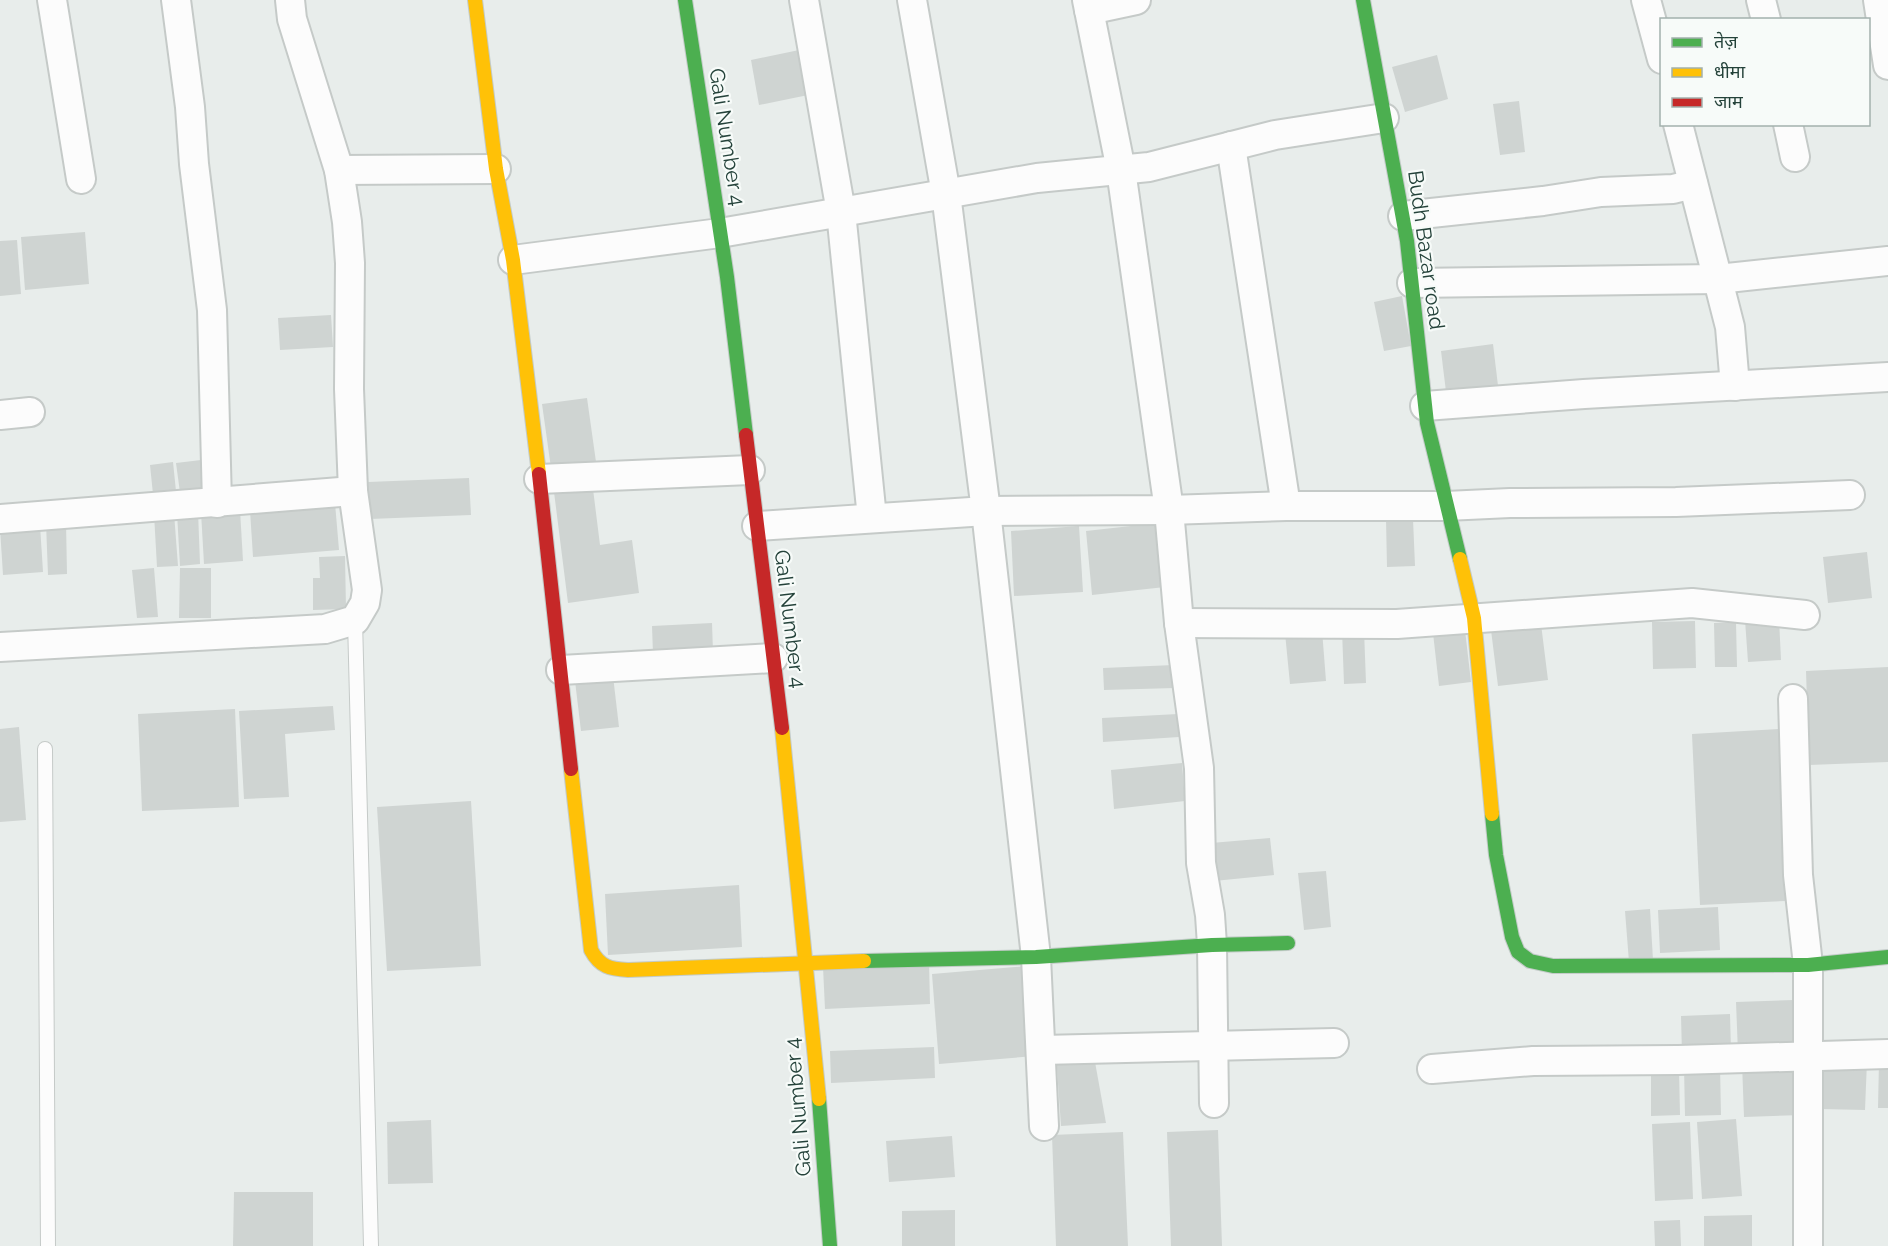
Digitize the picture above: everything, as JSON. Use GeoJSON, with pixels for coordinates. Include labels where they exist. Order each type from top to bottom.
{"type":"FeatureCollection","features":[{"type":"Feature","properties":{"kind":"street"},"geometry":{"type":"LineString","coordinates":[[52,0],[81,179]]}},
{"type":"Feature","properties":{"kind":"street"},"geometry":{"type":"LineString","coordinates":[[176,0],[212,310],[217,503]]}},
{"type":"Feature","properties":{"kind":"street"},"geometry":{"type":"LineString","coordinates":[[0,647],[326,629],[355,620],[365,603],[367,590],[353,491],[349,389],[350,263],[347,222],[339,170],[292,19],[290,0]]}},
{"type":"Feature","properties":{"kind":"street"},"geometry":{"type":"LineString","coordinates":[[475,0],[496,168],[513,260],[591,950],[598,963],[606,969],[628,970],[1036,957],[1212,945],[1288,943]]}},
{"type":"Feature","properties":{"kind":"street","name":"Gali Number 4"},"geometry":{"type":"LineString","coordinates":[[685,0],[720,233],[773,658],[818,1085],[830,1246]]}},
{"type":"Feature","properties":{"kind":"street"},"geometry":{"type":"LineString","coordinates":[[804,0],[842,212],[872,518]]}},
{"type":"Feature","properties":{"kind":"street"},"geometry":{"type":"LineString","coordinates":[[912,0],[946,194],[986,511],[1036,957],[1044,1126]]}},
{"type":"Feature","properties":{"kind":"street"},"geometry":{"type":"LineString","coordinates":[[1136,0],[1088,5],[1121,170],[1169,510],[1179,623],[1199,768],[1201,863],[1210,915],[1212,945],[1215,1102]]}},
{"type":"Feature","properties":{"kind":"street","name":"Budh Bazar road"},"geometry":{"type":"LineString","coordinates":[[1363,0],[1403,216],[1426,423],[1474,618],[1496,855],[1512,937],[1518,952],[1530,961],[1553,966],[1808,965]]}},
{"type":"Feature","properties":{"kind":"street"},"geometry":{"type":"LineString","coordinates":[[1647,0],[1660,51]]}},
{"type":"Feature","properties":{"kind":"street"},"geometry":{"type":"LineString","coordinates":[[1761,0],[1766,18]]}},
{"type":"Feature","properties":{"kind":"street"},"geometry":{"type":"LineString","coordinates":[[1878,0],[1887,50]]}},
{"type":"Feature","properties":{"kind":"street"},"geometry":{"type":"LineString","coordinates":[[513,260],[720,233],[1037,178],[1149,167],[1275,135],[1384,118]]}},
{"type":"Feature","properties":{"kind":"street"},"geometry":{"type":"LineString","coordinates":[[1678,126],[1730,327],[1735,386]]}},
{"type":"Feature","properties":{"kind":"street"},"geometry":{"type":"LineString","coordinates":[[1788,126],[1795,157]]}},
{"type":"Feature","properties":{"kind":"street"},"geometry":{"type":"LineString","coordinates":[[1231,147],[1286,506]]}},
{"type":"Feature","properties":{"kind":"street"},"geometry":{"type":"LineString","coordinates":[[339,170],[496,168]]}},
{"type":"Feature","properties":{"kind":"street"},"geometry":{"type":"LineString","coordinates":[[1403,216],[1543,201],[1601,192],[1673,189],[1693,184]]}},
{"type":"Feature","properties":{"kind":"street"},"geometry":{"type":"LineString","coordinates":[[1412,283],[1718,279],[1888,261]]}},
{"type":"Feature","properties":{"kind":"street"},"geometry":{"type":"LineString","coordinates":[[1425,406],[1584,394],[1888,377]]}},
{"type":"Feature","properties":{"kind":"street"},"geometry":{"type":"LineString","coordinates":[[0,414],[30,412]]}},
{"type":"Feature","properties":{"kind":"street"},"geometry":{"type":"LineString","coordinates":[[539,479],[750,470]]}},
{"type":"Feature","properties":{"kind":"street"},"geometry":{"type":"LineString","coordinates":[[0,519],[353,491]]}},
{"type":"Feature","properties":{"kind":"street"},"geometry":{"type":"LineString","coordinates":[[757,525],[986,511],[1446,506],[1850,495]]}},
{"type":"Feature","properties":{"kind":"street"},"geometry":{"type":"LineString","coordinates":[[1179,623],[1397,624],[1692,603],[1805,615]]}},
{"type":"Feature","properties":{"kind":"street"},"geometry":{"type":"LineString","coordinates":[[561,670],[773,658]]}},
{"type":"Feature","properties":{"kind":"street"},"geometry":{"type":"LineString","coordinates":[[1793,699],[1798,875],[1808,965],[1808,1246]]}},
{"type":"Feature","properties":{"kind":"street"},"geometry":{"type":"LineString","coordinates":[[1808,965],[1888,957]]}},
{"type":"Feature","properties":{"kind":"street"},"geometry":{"type":"LineString","coordinates":[[1042,1050],[1334,1043]]}},
{"type":"Feature","properties":{"kind":"street"},"geometry":{"type":"LineString","coordinates":[[1432,1069],[1533,1061],[1888,1054]]}},
{"type":"Feature","properties":{"kind":"lane"},"geometry":{"type":"LineString","coordinates":[[355,620],[371,1246]]}},
{"type":"Feature","properties":{"kind":"lane"},"geometry":{"type":"LineString","coordinates":[[45,749],[48,1246]]}},
{"type":"Feature","properties":{"kind":"building"},"geometry":{"type":"Polygon","coordinates":[[[804,49],[813,94],[759,105],[751,60],[804,49]]]}},
{"type":"Feature","properties":{"kind":"building"},"geometry":{"type":"Polygon","coordinates":[[[1437,55],[1448,99],[1405,112],[1392,67],[1437,55]]]}},
{"type":"Feature","properties":{"kind":"building"},"geometry":{"type":"Polygon","coordinates":[[[1519,101],[1525,152],[1500,155],[1493,104],[1519,101]]]}},
{"type":"Feature","properties":{"kind":"building"},"geometry":{"type":"Polygon","coordinates":[[[85,232],[89,284],[25,290],[21,237],[85,232]]]}},
{"type":"Feature","properties":{"kind":"building"},"geometry":{"type":"Polygon","coordinates":[[[17,240],[21,294],[0,296],[0,241],[17,240]]]}},
{"type":"Feature","properties":{"kind":"building"},"geometry":{"type":"Polygon","coordinates":[[[1402,296],[1411,346],[1384,351],[1374,302],[1402,296]]]}},
{"type":"Feature","properties":{"kind":"building"},"geometry":{"type":"Polygon","coordinates":[[[331,315],[333,347],[280,350],[278,318],[331,315]]]}},
{"type":"Feature","properties":{"kind":"building"},"geometry":{"type":"Polygon","coordinates":[[[1493,344],[1499,394],[1447,400],[1441,351],[1493,344]]]}},
{"type":"Feature","properties":{"kind":"building"},"geometry":{"type":"Polygon","coordinates":[[[587,398],[596,462],[551,468],[542,404],[587,398]]]}},
{"type":"Feature","properties":{"kind":"building"},"geometry":{"type":"Polygon","coordinates":[[[201,460],[206,497],[181,500],[176,463],[201,460]]]}},
{"type":"Feature","properties":{"kind":"building"},"geometry":{"type":"Polygon","coordinates":[[[173,462],[177,501],[154,504],[150,465],[173,462]]]}},
{"type":"Feature","properties":{"kind":"building"},"geometry":{"type":"Polygon","coordinates":[[[469,478],[471,515],[370,519],[368,482],[469,478]]]}},
{"type":"Feature","properties":{"kind":"building"},"geometry":{"type":"Polygon","coordinates":[[[593,489],[600,545],[632,540],[639,593],[568,603],[554,492],[593,489]]]}},
{"type":"Feature","properties":{"kind":"building"},"geometry":{"type":"Polygon","coordinates":[[[335,503],[339,550],[253,557],[250,510],[335,503]]]}},
{"type":"Feature","properties":{"kind":"building"},"geometry":{"type":"Polygon","coordinates":[[[240,510],[243,561],[204,564],[201,512],[240,510]]]}},
{"type":"Feature","properties":{"kind":"building"},"geometry":{"type":"Polygon","coordinates":[[[198,511],[200,564],[180,566],[177,513],[198,511]]]}},
{"type":"Feature","properties":{"kind":"building"},"geometry":{"type":"Polygon","coordinates":[[[174,513],[178,566],[157,567],[154,514],[174,513]]]}},
{"type":"Feature","properties":{"kind":"building"},"geometry":{"type":"Polygon","coordinates":[[[1386,519],[1413,519],[1415,566],[1387,567],[1386,519]]]}},
{"type":"Feature","properties":{"kind":"building"},"geometry":{"type":"Polygon","coordinates":[[[66,522],[67,574],[48,575],[46,523],[66,522]]]}},
{"type":"Feature","properties":{"kind":"building"},"geometry":{"type":"Polygon","coordinates":[[[1158,523],[1165,587],[1092,595],[1086,531],[1158,523]]]}},
{"type":"Feature","properties":{"kind":"building"},"geometry":{"type":"Polygon","coordinates":[[[40,525],[43,572],[3,575],[0,528],[40,525]]]}},
{"type":"Feature","properties":{"kind":"building"},"geometry":{"type":"Polygon","coordinates":[[[1079,526],[1083,592],[1014,596],[1011,531],[1079,526]]]}},
{"type":"Feature","properties":{"kind":"building"},"geometry":{"type":"Polygon","coordinates":[[[1867,552],[1872,598],[1828,603],[1823,557],[1867,552]]]}},
{"type":"Feature","properties":{"kind":"building"},"geometry":{"type":"Polygon","coordinates":[[[345,556],[346,609],[313,610],[313,578],[320,578],[319,557],[345,556]]]}},
{"type":"Feature","properties":{"kind":"building"},"geometry":{"type":"Polygon","coordinates":[[[154,568],[158,617],[137,618],[132,570],[154,568]]]}},
{"type":"Feature","properties":{"kind":"building"},"geometry":{"type":"Polygon","coordinates":[[[180,568],[211,568],[211,618],[179,618],[180,568]]]}},
{"type":"Feature","properties":{"kind":"building"},"geometry":{"type":"Polygon","coordinates":[[[1779,619],[1781,660],[1748,662],[1745,620],[1779,619]]]}},
{"type":"Feature","properties":{"kind":"building"},"geometry":{"type":"Polygon","coordinates":[[[1695,621],[1696,668],[1653,669],[1652,622],[1695,621]]]}},
{"type":"Feature","properties":{"kind":"building"},"geometry":{"type":"Polygon","coordinates":[[[1736,622],[1737,667],[1715,667],[1714,623],[1736,622]]]}},
{"type":"Feature","properties":{"kind":"building"},"geometry":{"type":"Polygon","coordinates":[[[712,623],[713,652],[653,654],[652,626],[712,623]]]}},
{"type":"Feature","properties":{"kind":"building"},"geometry":{"type":"Polygon","coordinates":[[[1541,624],[1548,680],[1498,686],[1491,630],[1541,624]]]}},
{"type":"Feature","properties":{"kind":"building"},"geometry":{"type":"Polygon","coordinates":[[[1322,630],[1326,681],[1290,684],[1285,633],[1322,630]]]}},
{"type":"Feature","properties":{"kind":"building"},"geometry":{"type":"Polygon","coordinates":[[[1342,630],[1364,630],[1366,683],[1344,684],[1342,630]]]}},
{"type":"Feature","properties":{"kind":"building"},"geometry":{"type":"Polygon","coordinates":[[[1465,630],[1471,682],[1439,686],[1433,633],[1465,630]]]}},
{"type":"Feature","properties":{"kind":"building"},"geometry":{"type":"Polygon","coordinates":[[[1174,665],[1175,688],[1104,690],[1103,668],[1174,665]]]}},
{"type":"Feature","properties":{"kind":"building"},"geometry":{"type":"Polygon","coordinates":[[[1888,667],[1888,762],[1809,765],[1806,671],[1888,667]]]}},
{"type":"Feature","properties":{"kind":"building"},"geometry":{"type":"Polygon","coordinates":[[[613,676],[619,727],[581,731],[575,681],[613,676]]]}},
{"type":"Feature","properties":{"kind":"building"},"geometry":{"type":"Polygon","coordinates":[[[333,706],[335,730],[285,734],[289,797],[244,799],[239,711],[333,706]]]}},
{"type":"Feature","properties":{"kind":"building"},"geometry":{"type":"Polygon","coordinates":[[[235,709],[239,807],[142,811],[138,714],[235,709]]]}},
{"type":"Feature","properties":{"kind":"building"},"geometry":{"type":"Polygon","coordinates":[[[1178,714],[1179,737],[1103,742],[1102,718],[1178,714]]]}},
{"type":"Feature","properties":{"kind":"building"},"geometry":{"type":"Polygon","coordinates":[[[19,727],[26,820],[0,822],[0,729],[19,727]]]}},
{"type":"Feature","properties":{"kind":"building"},"geometry":{"type":"Polygon","coordinates":[[[1779,729],[1786,901],[1700,905],[1692,734],[1779,729]]]}},
{"type":"Feature","properties":{"kind":"building"},"geometry":{"type":"Polygon","coordinates":[[[1182,763],[1185,801],[1114,809],[1111,770],[1182,763]]]}},
{"type":"Feature","properties":{"kind":"building"},"geometry":{"type":"Polygon","coordinates":[[[471,801],[481,966],[387,971],[377,807],[471,801]]]}},
{"type":"Feature","properties":{"kind":"building"},"geometry":{"type":"Polygon","coordinates":[[[1270,838],[1274,875],[1214,881],[1211,843],[1270,838]]]}},
{"type":"Feature","properties":{"kind":"building"},"geometry":{"type":"Polygon","coordinates":[[[1326,871],[1331,927],[1304,930],[1298,873],[1326,871]]]}},
{"type":"Feature","properties":{"kind":"building"},"geometry":{"type":"Polygon","coordinates":[[[739,885],[742,947],[608,955],[605,894],[739,885]]]}},
{"type":"Feature","properties":{"kind":"building"},"geometry":{"type":"Polygon","coordinates":[[[1718,907],[1720,950],[1660,953],[1658,910],[1718,907]]]}},
{"type":"Feature","properties":{"kind":"building"},"geometry":{"type":"Polygon","coordinates":[[[1650,909],[1653,960],[1629,962],[1625,911],[1650,909]]]}},
{"type":"Feature","properties":{"kind":"building"},"geometry":{"type":"Polygon","coordinates":[[[929,962],[930,1004],[825,1009],[823,967],[929,962]]]}},
{"type":"Feature","properties":{"kind":"building"},"geometry":{"type":"Polygon","coordinates":[[[1028,966],[1035,1056],[939,1064],[932,974],[1028,966]]]}},
{"type":"Feature","properties":{"kind":"building"},"geometry":{"type":"Polygon","coordinates":[[[1794,1000],[1796,1050],[1738,1053],[1736,1002],[1794,1000]]]}},
{"type":"Feature","properties":{"kind":"building"},"geometry":{"type":"Polygon","coordinates":[[[1730,1014],[1731,1051],[1682,1054],[1681,1016],[1730,1014]]]}},
{"type":"Feature","properties":{"kind":"building"},"geometry":{"type":"Polygon","coordinates":[[[934,1047],[935,1078],[831,1083],[830,1051],[934,1047]]]}},
{"type":"Feature","properties":{"kind":"building"},"geometry":{"type":"Polygon","coordinates":[[[1056,1054],[1095,1062],[1106,1123],[1061,1126],[1056,1054]]]}},
{"type":"Feature","properties":{"kind":"building"},"geometry":{"type":"Polygon","coordinates":[[[1821,1060],[1867,1061],[1865,1110],[1820,1109],[1821,1060]]]}},
{"type":"Feature","properties":{"kind":"building"},"geometry":{"type":"Polygon","coordinates":[[[1879,1061],[1888,1061],[1888,1108],[1878,1108],[1879,1061]]]}},
{"type":"Feature","properties":{"kind":"building"},"geometry":{"type":"Polygon","coordinates":[[[1800,1062],[1802,1115],[1744,1117],[1742,1063],[1800,1062]]]}},
{"type":"Feature","properties":{"kind":"building"},"geometry":{"type":"Polygon","coordinates":[[[1720,1066],[1721,1115],[1685,1116],[1684,1067],[1720,1066]]]}},
{"type":"Feature","properties":{"kind":"building"},"geometry":{"type":"Polygon","coordinates":[[[1651,1069],[1679,1069],[1680,1115],[1651,1116],[1651,1069]]]}},
{"type":"Feature","properties":{"kind":"building"},"geometry":{"type":"Polygon","coordinates":[[[1736,1119],[1742,1196],[1702,1199],[1697,1122],[1736,1119]]]}},
{"type":"Feature","properties":{"kind":"building"},"geometry":{"type":"Polygon","coordinates":[[[431,1120],[433,1183],[388,1184],[387,1122],[431,1120]]]}},
{"type":"Feature","properties":{"kind":"building"},"geometry":{"type":"Polygon","coordinates":[[[1690,1122],[1693,1199],[1655,1201],[1652,1124],[1690,1122]]]}},
{"type":"Feature","properties":{"kind":"building"},"geometry":{"type":"Polygon","coordinates":[[[1218,1130],[1222,1246],[1171,1246],[1167,1132],[1218,1130]]]}},
{"type":"Feature","properties":{"kind":"building"},"geometry":{"type":"Polygon","coordinates":[[[1123,1132],[1128,1246],[1056,1246],[1052,1135],[1123,1132]]]}},
{"type":"Feature","properties":{"kind":"building"},"geometry":{"type":"Polygon","coordinates":[[[952,1136],[955,1177],[889,1182],[886,1141],[952,1136]]]}},
{"type":"Feature","properties":{"kind":"building"},"geometry":{"type":"Polygon","coordinates":[[[234,1192],[313,1192],[313,1246],[233,1246],[234,1192]]]}},
{"type":"Feature","properties":{"kind":"building"},"geometry":{"type":"Polygon","coordinates":[[[955,1210],[955,1246],[902,1246],[902,1211],[955,1210]]]}},
{"type":"Feature","properties":{"kind":"building"},"geometry":{"type":"Polygon","coordinates":[[[1752,1215],[1752,1246],[1704,1246],[1704,1216],[1752,1215]]]}},
{"type":"Feature","properties":{"kind":"building"},"geometry":{"type":"Polygon","coordinates":[[[1680,1220],[1681,1246],[1655,1246],[1654,1221],[1680,1220]]]}},
{"type":"Feature","properties":{"kind":"traffic: fast"},"geometry":{"type":"LineString","coordinates":[[685,0],[727,277],[746,435]]}},
{"type":"Feature","properties":{"kind":"traffic: fast"},"geometry":{"type":"LineString","coordinates":[[1363,0],[1407,241],[1427,423],[1460,559]]}},
{"type":"Feature","properties":{"kind":"traffic: fast"},"geometry":{"type":"LineString","coordinates":[[1492,814],[1496,855],[1512,937],[1518,952],[1530,961],[1553,966],[1808,965],[1888,957]]}},
{"type":"Feature","properties":{"kind":"traffic: fast"},"geometry":{"type":"LineString","coordinates":[[864,961],[1036,957],[1212,945],[1288,943]]}},
{"type":"Feature","properties":{"kind":"traffic: fast"},"geometry":{"type":"LineString","coordinates":[[819,1099],[830,1246]]}},
{"type":"Feature","properties":{"kind":"traffic: slow"},"geometry":{"type":"LineString","coordinates":[[475,0],[496,169],[513,260],[539,474]]}},
{"type":"Feature","properties":{"kind":"traffic: slow"},"geometry":{"type":"LineString","coordinates":[[1460,559],[1474,618],[1492,814]]}},
{"type":"Feature","properties":{"kind":"traffic: slow"},"geometry":{"type":"LineString","coordinates":[[782,728],[819,1099]]}},
{"type":"Feature","properties":{"kind":"traffic: slow"},"geometry":{"type":"LineString","coordinates":[[571,769],[591,950],[602,964],[611,968],[628,970],[864,961]]}},
{"type":"Feature","properties":{"kind":"traffic: jam"},"geometry":{"type":"LineString","coordinates":[[746,435],[782,728]]}},
{"type":"Feature","properties":{"kind":"traffic: jam"},"geometry":{"type":"LineString","coordinates":[[539,474],[571,769]]}}]}
